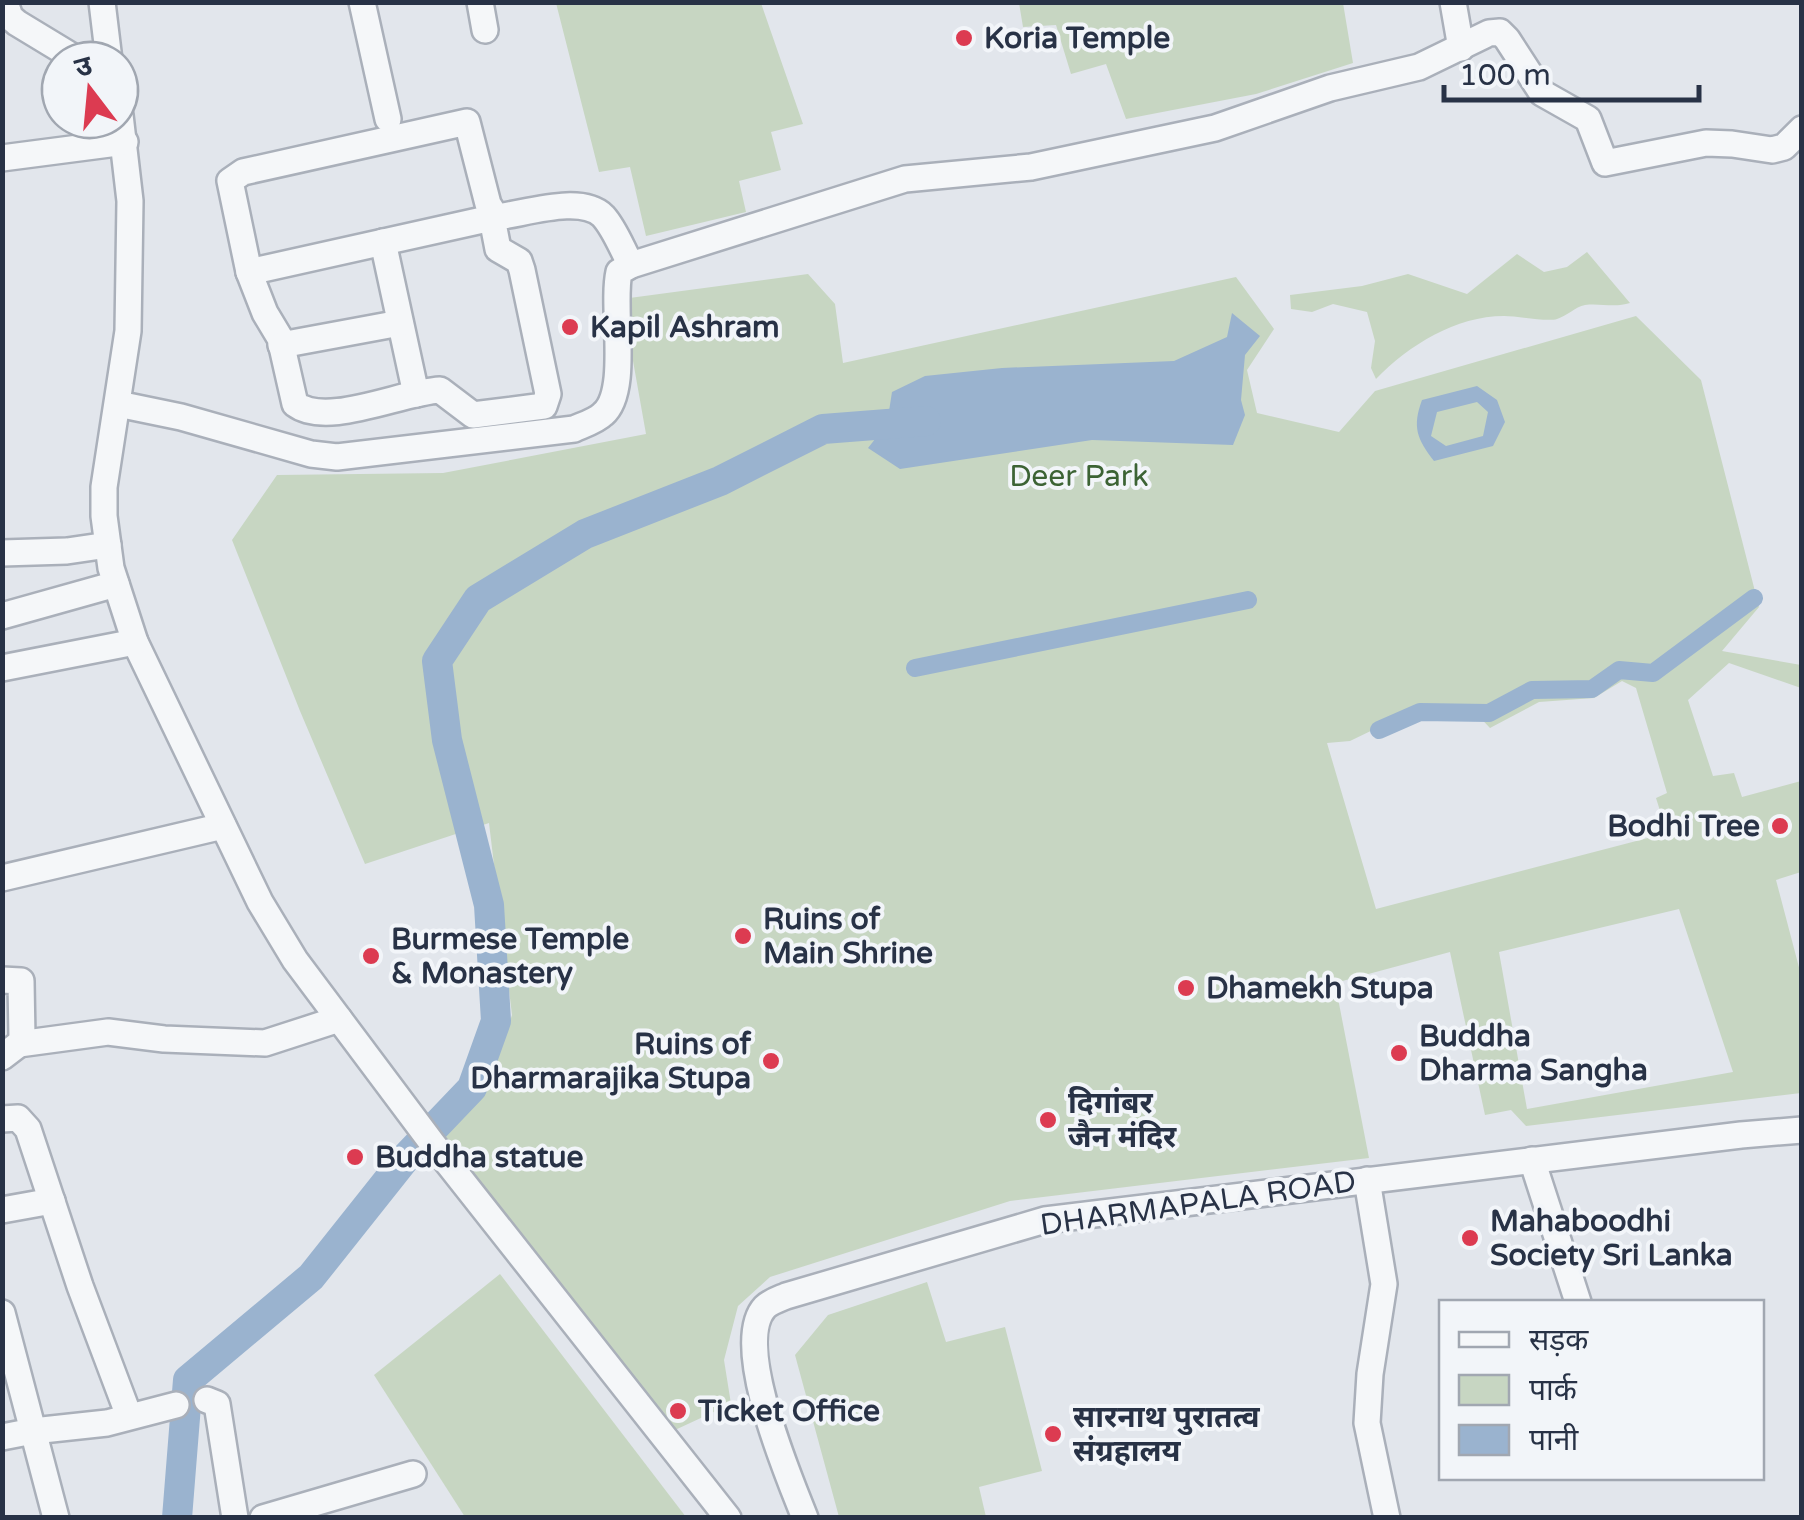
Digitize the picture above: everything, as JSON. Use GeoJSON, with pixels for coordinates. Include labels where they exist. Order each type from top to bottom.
{"type":"FeatureCollection","features":[{"type":"Feature","properties":{"kind":"street"},"geometry":{"type":"LineString","coordinates":[[5,2],[10,17],[46,40]]}},
{"type":"Feature","properties":{"kind":"street"},"geometry":{"type":"LineString","coordinates":[[102,2],[107,40]]}},
{"type":"Feature","properties":{"kind":"street"},"geometry":{"type":"LineString","coordinates":[[362,2],[388,119]]}},
{"type":"Feature","properties":{"kind":"street"},"geometry":{"type":"LineString","coordinates":[[480,2],[485,30]]}},
{"type":"Feature","properties":{"kind":"street"},"geometry":{"type":"LineString","coordinates":[[1453,2],[1460,48]]}},
{"type":"Feature","properties":{"kind":"street"},"geometry":{"type":"LineString","coordinates":[[118,404],[182,417],[311,454],[337,457],[574,429],[602,415],[617,390],[615,292],[619,272],[630,264],[905,179],[1031,167],[1216,128],[1330,88],[1419,67],[1479,37],[1500,32],[1542,92],[1588,119],[1605,163],[1706,144],[1772,150],[1784,147],[1802,129]]}},
{"type":"Feature","properties":{"kind":"street"},"geometry":{"type":"LineString","coordinates":[[467,122],[494,217],[498,249],[519,260],[548,402],[534,408],[473,414],[440,390],[329,412],[294,404],[281,345],[249,272],[231,190],[232,176],[467,122]]}},
{"type":"Feature","properties":{"kind":"street"},"geometry":{"type":"LineString","coordinates":[[2,158],[126,142],[130,201],[128,331],[104,487],[108,545],[135,642],[268,916],[295,960],[432,1144],[728,1518]]}},
{"type":"Feature","properties":{"kind":"street"},"geometry":{"type":"LineString","coordinates":[[249,272],[494,217],[572,206],[592,208],[608,223],[630,264]]}},
{"type":"Feature","properties":{"kind":"street"},"geometry":{"type":"LineString","coordinates":[[382,242],[416,394]]}},
{"type":"Feature","properties":{"kind":"street"},"geometry":{"type":"LineString","coordinates":[[281,345],[400,323]]}},
{"type":"Feature","properties":{"kind":"street"},"geometry":{"type":"LineString","coordinates":[[2,552],[67,551],[108,545]]}},
{"type":"Feature","properties":{"kind":"street"},"geometry":{"type":"LineString","coordinates":[[2,616],[116,584]]}},
{"type":"Feature","properties":{"kind":"street"},"geometry":{"type":"LineString","coordinates":[[2,668],[135,642]]}},
{"type":"Feature","properties":{"kind":"street"},"geometry":{"type":"LineString","coordinates":[[2,878],[223,826]]}},
{"type":"Feature","properties":{"kind":"street"},"geometry":{"type":"LineString","coordinates":[[2,980],[21,981],[11,1050],[108,1032],[164,1039],[265,1042],[339,1019]]}},
{"type":"Feature","properties":{"kind":"street"},"geometry":{"type":"LineString","coordinates":[[2,1120],[18,1118],[24,1122],[130,1416]]}},
{"type":"Feature","properties":{"kind":"street","name":"DHARMAPALA ROAD"},"geometry":{"type":"LineString","coordinates":[[805,1518],[757,1380],[758,1318],[767,1304],[786,1296],[1045,1220],[1802,1130]]}},
{"type":"Feature","properties":{"kind":"street"},"geometry":{"type":"LineString","coordinates":[[1532,1160],[1577,1300]]}},
{"type":"Feature","properties":{"kind":"street"},"geometry":{"type":"LineString","coordinates":[[1367,1180],[1384,1284],[1367,1423],[1386,1518]]}},
{"type":"Feature","properties":{"kind":"street"},"geometry":{"type":"LineString","coordinates":[[2,1210],[52,1201]]}},
{"type":"Feature","properties":{"kind":"street"},"geometry":{"type":"LineString","coordinates":[[2,1312],[56,1518]]}},
{"type":"Feature","properties":{"kind":"street"},"geometry":{"type":"LineString","coordinates":[[207,1400],[217,1404],[235,1518]]}},
{"type":"Feature","properties":{"kind":"street"},"geometry":{"type":"LineString","coordinates":[[2,1438],[107,1424],[176,1405]]}},
{"type":"Feature","properties":{"kind":"street"},"geometry":{"type":"LineString","coordinates":[[263,1518],[413,1474]]}},
{"type":"Feature","properties":{"kind":"green space"},"geometry":{"type":"Polygon","coordinates":[[[556,3],[761,3],[803,124],[771,132],[781,170],[739,181],[746,212],[646,236],[630,167],[599,172],[556,3]]]}},
{"type":"Feature","properties":{"kind":"green space"},"geometry":{"type":"Polygon","coordinates":[[[1019,3],[1343,3],[1353,63],[1256,94],[1126,119],[1106,64],[1071,74],[1056,25],[1023,27],[1019,3]]]}},
{"type":"Feature","properties":{"kind":"green space"},"geometry":{"type":"Polygon","coordinates":[[[1587,252],[1630,303],[1585,305],[1552,320],[1504,316],[1468,321],[1418,344],[1376,379],[1371,368],[1375,341],[1367,312],[1333,304],[1312,312],[1291,309],[1290,295],[1362,286],[1408,274],[1467,294],[1517,254],[1544,272],[1567,267],[1587,252]]]}},
{"type":"Feature","properties":{"kind":"green space","name":"Deer Park"},"geometry":{"type":"Polygon","coordinates":[[[808,274],[835,304],[843,363],[1236,277],[1274,329],[1247,370],[1257,413],[1339,432],[1375,391],[1636,316],[1701,380],[1759,607],[1722,651],[1801,665],[1801,688],[1729,663],[1688,700],[1713,776],[1734,773],[1742,797],[1801,781],[1801,872],[1776,880],[1801,975],[1801,1093],[1526,1126],[1511,1110],[1485,1115],[1450,952],[1335,983],[1369,1158],[1010,1201],[770,1277],[738,1306],[724,1360],[731,1404],[675,1430],[442,1132],[488,1087],[512,1015],[489,823],[365,864],[232,540],[277,475],[443,473],[646,434],[622,299],[808,274]],[[1622,681],[1594,698],[1539,702],[1490,728],[1469,706],[1410,712],[1350,741],[1327,743],[1376,909],[1667,833],[1656,798],[1667,793],[1636,688],[1622,681]],[[1679,909],[1499,952],[1527,1109],[1733,1072],[1679,909]]]}},
{"type":"Feature","properties":{"kind":"green space"},"geometry":{"type":"Polygon","coordinates":[[[500,1274],[686,1517],[465,1517],[374,1375],[500,1274]]]}},
{"type":"Feature","properties":{"kind":"green space"},"geometry":{"type":"Polygon","coordinates":[[[927,1282],[946,1342],[1005,1327],[1042,1471],[979,1487],[986,1517],[839,1517],[795,1355],[828,1315],[927,1282]]]}},
{"type":"Feature","properties":{"kind":"water"},"geometry":{"type":"Polygon","coordinates":[[[1232,313],[1260,336],[1245,355],[1241,400],[1245,415],[1233,445],[1092,440],[900,469],[868,448],[887,424],[892,392],[925,376],[1002,368],[1174,361],[1227,337],[1232,313]]]}},
{"type":"Feature","properties":{"kind":"water"},"geometry":{"type":"Polygon","coordinates":[[[1477,386],[1497,400],[1505,422],[1493,446],[1434,461],[1418,432],[1422,400],[1477,386]],[[1477,402],[1437,412],[1431,436],[1446,446],[1483,436],[1488,412],[1477,402]]]}},
{"type":"Feature","properties":{"kind":"waterway"},"geometry":{"type":"LineString","coordinates":[[177,1518],[188,1380],[311,1277],[408,1155],[472,1088],[496,1021],[489,905],[447,740],[437,661],[478,599],[585,534],[720,481],[823,429],[926,421]]}},
{"type":"Feature","properties":{"kind":"waterway"},"geometry":{"type":"LineString","coordinates":[[1379,730],[1420,712],[1489,713],[1532,690],[1592,689],[1619,670],[1653,673],[1754,598]]}},
{"type":"Feature","properties":{"kind":"waterway"},"geometry":{"type":"LineString","coordinates":[[915,668],[1248,600]]}},
{"type":"Feature","properties":{"kind":"place","name":"Koria Temple"},"geometry":{"type":"Point","coordinates":[964,38]}},
{"type":"Feature","properties":{"kind":"place","name":"Kapil Ashram"},"geometry":{"type":"Point","coordinates":[570,327]}},
{"type":"Feature","properties":{"kind":"place","name":"Bodhi Tree"},"geometry":{"type":"Point","coordinates":[1780,826]}},
{"type":"Feature","properties":{"kind":"place","name":"Ruins of Main Shrine"},"geometry":{"type":"Point","coordinates":[743,936]}},
{"type":"Feature","properties":{"kind":"place","name":"Burmese Temple & Monastery"},"geometry":{"type":"Point","coordinates":[371,956]}},
{"type":"Feature","properties":{"kind":"place","name":"Dhamekh Stupa"},"geometry":{"type":"Point","coordinates":[1186,988]}},
{"type":"Feature","properties":{"kind":"place","name":"Buddha Dharma Sangha"},"geometry":{"type":"Point","coordinates":[1399,1053]}},
{"type":"Feature","properties":{"kind":"place","name":"Ruins of Dharmarajika Stupa"},"geometry":{"type":"Point","coordinates":[771,1061]}},
{"type":"Feature","properties":{"kind":"place","name":"दिगांबर जैन मंदिर"},"geometry":{"type":"Point","coordinates":[1048,1120]}},
{"type":"Feature","properties":{"kind":"place","name":"Buddha statue"},"geometry":{"type":"Point","coordinates":[355,1157]}},
{"type":"Feature","properties":{"kind":"place","name":"Mahaboodhi Society Sri Lanka"},"geometry":{"type":"Point","coordinates":[1470,1238]}},
{"type":"Feature","properties":{"kind":"place","name":"Ticket Office"},"geometry":{"type":"Point","coordinates":[678,1411]}},
{"type":"Feature","properties":{"kind":"place","name":"सारनाथ पुरातत्व संग्रहालय"},"geometry":{"type":"Point","coordinates":[1053,1434]}}]}
